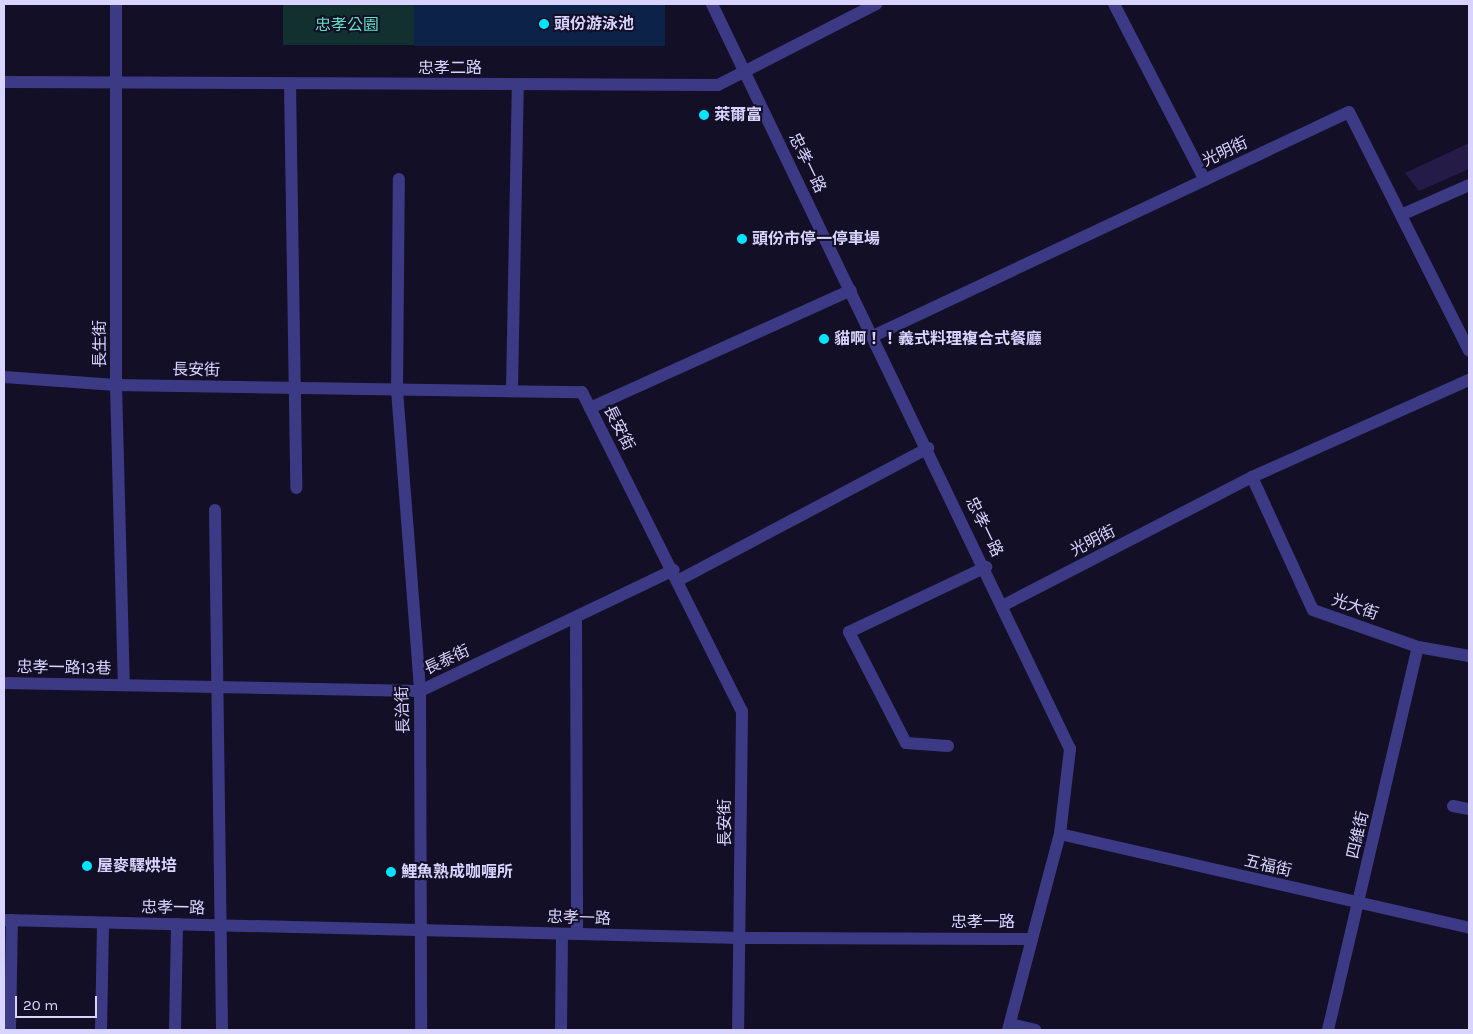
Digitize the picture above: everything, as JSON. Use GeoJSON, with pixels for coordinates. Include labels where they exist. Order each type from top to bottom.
{"type":"FeatureCollection","features":[{"type":"Feature","properties":{"kind":"street","name":"長生街"},"geometry":{"type":"LineString","coordinates":[[116,4],[118,83],[116,385],[124,685]]}},
{"type":"Feature","properties":{"kind":"street","name":"忠孝一路"},"geometry":{"type":"LineString","coordinates":[[8,920],[741,938],[1032,938],[1060,834],[1070,749],[986,567],[712,4]]}},
{"type":"Feature","properties":{"kind":"street","name":"忠孝二路"},"geometry":{"type":"LineString","coordinates":[[4,82],[718,85],[876,4]]}},
{"type":"Feature","properties":{"kind":"street"},"geometry":{"type":"LineString","coordinates":[[1114,4],[1205,180]]}},
{"type":"Feature","properties":{"kind":"street"},"geometry":{"type":"LineString","coordinates":[[290,84],[296,488]]}},
{"type":"Feature","properties":{"kind":"street"},"geometry":{"type":"LineString","coordinates":[[512,389],[518,85]]}},
{"type":"Feature","properties":{"kind":"street","name":"光明街"},"geometry":{"type":"LineString","coordinates":[[873,336],[1349,112],[1469,351]]}},
{"type":"Feature","properties":{"kind":"street","name":"長治街"},"geometry":{"type":"LineString","coordinates":[[399,179],[398,390],[420,691],[423,930],[422,1030]]}},
{"type":"Feature","properties":{"kind":"street"},"geometry":{"type":"LineString","coordinates":[[1401,215],[1469,185]]}},
{"type":"Feature","properties":{"kind":"street"},"geometry":{"type":"LineString","coordinates":[[590,408],[851,290]]}},
{"type":"Feature","properties":{"kind":"street","name":"長安街"},"geometry":{"type":"LineString","coordinates":[[4,377],[116,385],[398,390],[512,389],[582,392],[676,575],[742,711],[741,938],[738,1030]]}},
{"type":"Feature","properties":{"kind":"street","name":"光明街"},"geometry":{"type":"LineString","coordinates":[[1004,605],[1252,477],[1469,380]]}},
{"type":"Feature","properties":{"kind":"street","name":"長泰街"},"geometry":{"type":"LineString","coordinates":[[124,685],[220,690],[420,691],[576,617],[676,575],[928,448]]}},
{"type":"Feature","properties":{"kind":"street","name":"光大街"},"geometry":{"type":"LineString","coordinates":[[1252,477],[1313,610],[1418,646],[1469,656]]}},
{"type":"Feature","properties":{"kind":"street"},"geometry":{"type":"LineString","coordinates":[[215,510],[220,690],[219,924],[222,1030]]}},
{"type":"Feature","properties":{"kind":"street"},"geometry":{"type":"LineString","coordinates":[[948,746],[906,743],[849,632],[986,567]]}},
{"type":"Feature","properties":{"kind":"street"},"geometry":{"type":"LineString","coordinates":[[576,617],[578,934]]}},
{"type":"Feature","properties":{"kind":"street","name":"四維街"},"geometry":{"type":"LineString","coordinates":[[1328,1030],[1418,646]]}},
{"type":"Feature","properties":{"kind":"street","name":"忠孝一路13巷"},"geometry":{"type":"LineString","coordinates":[[4,683],[124,685]]}},
{"type":"Feature","properties":{"kind":"street"},"geometry":{"type":"LineString","coordinates":[[1453,806],[1469,809]]}},
{"type":"Feature","properties":{"kind":"street","name":"五福街"},"geometry":{"type":"LineString","coordinates":[[1060,834],[1469,928]]}},
{"type":"Feature","properties":{"kind":"street"},"geometry":{"type":"LineString","coordinates":[[8,920],[10,1030]]}},
{"type":"Feature","properties":{"kind":"street"},"geometry":{"type":"LineString","coordinates":[[100,1030],[103,922]]}},
{"type":"Feature","properties":{"kind":"street"},"geometry":{"type":"LineString","coordinates":[[175,1030],[176,924]]}},
{"type":"Feature","properties":{"kind":"street"},"geometry":{"type":"LineString","coordinates":[[561,1030],[562,934]]}},
{"type":"Feature","properties":{"kind":"street"},"geometry":{"type":"LineString","coordinates":[[1032,938],[1009,1027],[1035,1030]]}},
{"type":"Feature","properties":{"kind":"green space","name":"忠孝公園"},"geometry":{"type":"Polygon","coordinates":[[[283,4],[414,4],[414,45],[283,45],[283,4]]]}},
{"type":"Feature","properties":{"kind":"water","name":"頭份游泳池"},"geometry":{"type":"Polygon","coordinates":[[[414,4],[665,4],[665,46],[414,46],[414,4]]]}},
{"type":"Feature","properties":{"kind":"building"},"geometry":{"type":"Polygon","coordinates":[[[1469,143],[1469,169],[1419,191],[1405,173],[1469,143]]]}},
{"type":"Feature","properties":{"kind":"place","name":"頭份游泳池"},"geometry":{"type":"Point","coordinates":[544,24]}},
{"type":"Feature","properties":{"kind":"place","name":"萊爾富"},"geometry":{"type":"Point","coordinates":[704,115]}},
{"type":"Feature","properties":{"kind":"place","name":"頭份市停一停車場"},"geometry":{"type":"Point","coordinates":[742,239]}},
{"type":"Feature","properties":{"kind":"place","name":"貓啊！！義式料理複合式餐廳"},"geometry":{"type":"Point","coordinates":[824,339]}},
{"type":"Feature","properties":{"kind":"place","name":"屋麥驛烘培"},"geometry":{"type":"Point","coordinates":[87,866]}},
{"type":"Feature","properties":{"kind":"place","name":"鯉魚熟成咖喱所"},"geometry":{"type":"Point","coordinates":[391,872]}}]}
